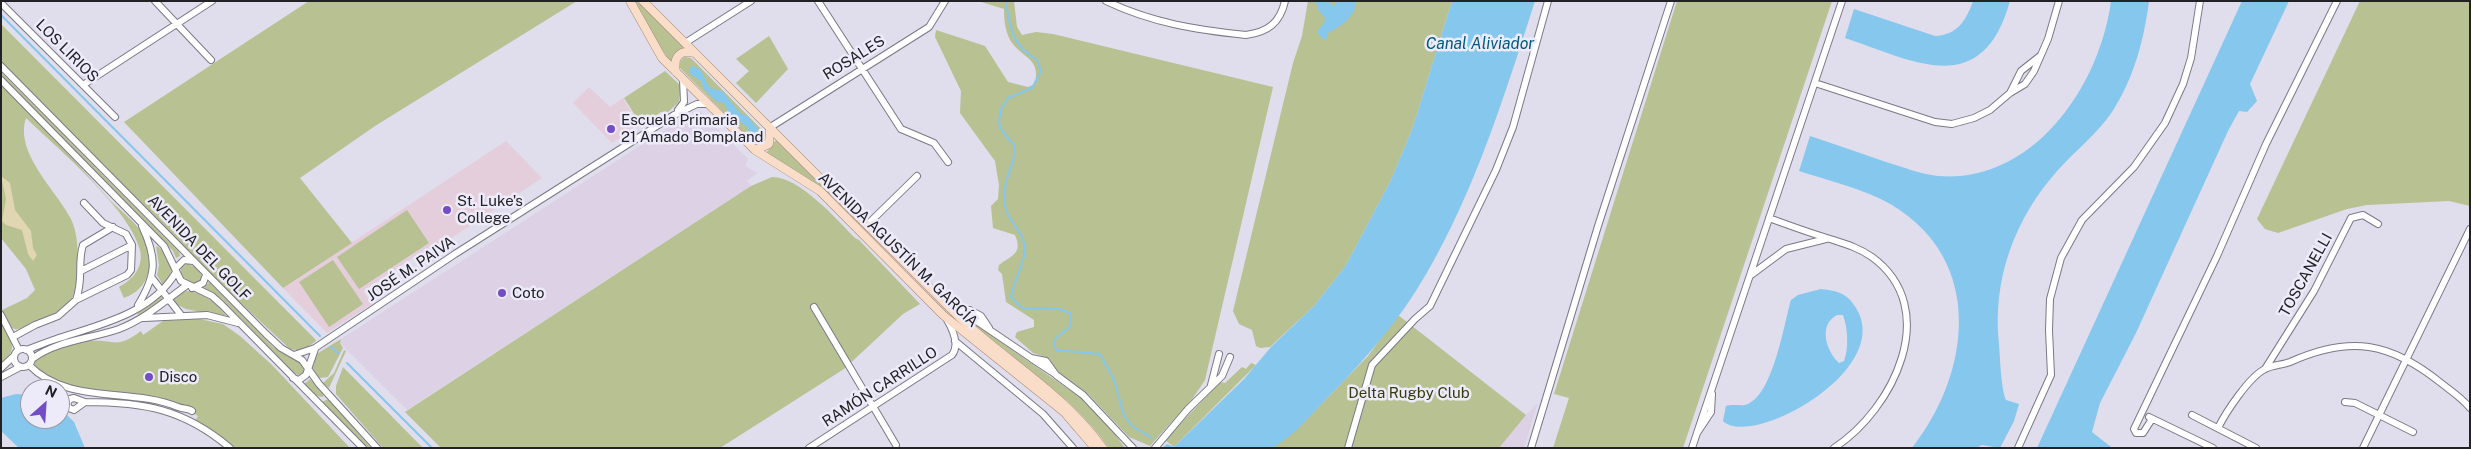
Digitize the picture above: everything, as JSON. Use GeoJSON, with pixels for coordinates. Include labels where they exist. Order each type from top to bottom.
{"type":"FeatureCollection","features":[{"type":"Feature","properties":{"kind":"main road","name":"AVENIDA AGUSTÍN M. GARCÍA"},"geometry":{"type":"LineString","coordinates":[[630,1],[654,47],[676,72],[755,150],[820,191],[944,315],[1064,412],[1095,448]]}},
{"type":"Feature","properties":{"kind":"main road","name":"AVENIDA AGUSTÍN M. GARCÍA"},"geometry":{"type":"LineString","coordinates":[[643,1],[958,316],[1060,399],[1082,421],[1103,448]]}},
{"type":"Feature","properties":{"kind":"main road"},"geometry":{"type":"LineString","coordinates":[[676,72],[675,61],[678,54],[686,51],[694,53]]}},
{"type":"Feature","properties":{"kind":"main road"},"geometry":{"type":"LineString","coordinates":[[755,150],[769,144],[771,139],[769,128]]}},
{"type":"Feature","properties":{"kind":"street"},"geometry":{"type":"LineString","coordinates":[[155,1],[211,60]]}},
{"type":"Feature","properties":{"kind":"street"},"geometry":{"type":"LineString","coordinates":[[83,85],[212,1]]}},
{"type":"Feature","properties":{"kind":"street"},"geometry":{"type":"LineString","coordinates":[[685,43],[751,1]]}},
{"type":"Feature","properties":{"kind":"street"},"geometry":{"type":"LineString","coordinates":[[818,1],[901,129],[934,143],[948,162]]}},
{"type":"Feature","properties":{"kind":"street","name":"ROSALES"},"geometry":{"type":"LineString","coordinates":[[769,128],[861,68],[929,27],[945,1]]}},
{"type":"Feature","properties":{"kind":"street"},"geometry":{"type":"LineString","coordinates":[[1106,1],[1140,16],[1176,26],[1246,35],[1256,34],[1272,27],[1281,15],[1285,1]]}},
{"type":"Feature","properties":{"kind":"street"},"geometry":{"type":"LineString","coordinates":[[1348,448],[1372,365],[1415,319],[1430,306],[1496,170],[1513,127],[1548,1]]}},
{"type":"Feature","properties":{"kind":"street"},"geometry":{"type":"LineString","coordinates":[[1530,448],[1598,226],[1671,1]]}},
{"type":"Feature","properties":{"kind":"street"},"geometry":{"type":"LineString","coordinates":[[1692,448],[1697,433],[1711,412],[1712,391],[1842,1]]}},
{"type":"Feature","properties":{"kind":"street"},"geometry":{"type":"LineString","coordinates":[[1815,83],[1944,124],[1962,122],[1983,115],[2029,80],[2053,25],[2059,1]]}},
{"type":"Feature","properties":{"kind":"street"},"geometry":{"type":"LineString","coordinates":[[2018,448],[2051,375],[2050,299],[2061,258],[2082,220],[2134,167],[2165,123],[2183,84],[2191,58],[2200,1]]}},
{"type":"Feature","properties":{"kind":"street"},"geometry":{"type":"LineString","coordinates":[[2152,419],[2143,433],[2139,435],[2136,433],[2134,429],[2146,408],[2217,256],[2266,144],[2337,1]]}},
{"type":"Feature","properties":{"kind":"street","name":"LOS LIRIOS"},"geometry":{"type":"LineString","coordinates":[[1,3],[115,117]]}},
{"type":"Feature","properties":{"kind":"street"},"geometry":{"type":"LineString","coordinates":[[2010,93],[2021,71],[2040,55]]}},
{"type":"Feature","properties":{"kind":"street","name":"AVENIDA DEL GOLF"},"geometry":{"type":"LineString","coordinates":[[1,66],[273,341],[302,360],[319,384],[377,448]]}},
{"type":"Feature","properties":{"kind":"street"},"geometry":{"type":"LineString","coordinates":[[674,115],[684,102],[683,79]]}},
{"type":"Feature","properties":{"kind":"street","name":"AVENIDA DEL GOLF"},"geometry":{"type":"LineString","coordinates":[[1,80],[169,251],[176,271],[189,286],[217,300],[363,448]]}},
{"type":"Feature","properties":{"kind":"street","name":"JOSÉ M. PAIVA"},"geometry":{"type":"LineString","coordinates":[[293,355],[315,348],[455,254],[674,115],[696,104],[709,104]]}},
{"type":"Feature","properties":{"kind":"street"},"geometry":{"type":"LineString","coordinates":[[867,226],[917,176]]}},
{"type":"Feature","properties":{"kind":"street"},"geometry":{"type":"LineString","coordinates":[[13,337],[35,325],[58,316],[76,300],[127,275],[132,268],[132,245],[126,234],[103,223],[84,203]]}},
{"type":"Feature","properties":{"kind":"street","name":"TOSCANELLI"},"geometry":{"type":"LineString","coordinates":[[2218,428],[2225,415],[2244,390],[2265,369],[2314,292],[2351,218],[2363,215],[2378,224]]}},
{"type":"Feature","properties":{"kind":"street"},"geometry":{"type":"LineString","coordinates":[[1769,218],[1863,251],[1888,271],[1901,293],[1907,326],[1902,356],[1888,390],[1866,420],[1834,448]]}},
{"type":"Feature","properties":{"kind":"street"},"geometry":{"type":"LineString","coordinates":[[136,309],[152,278],[153,256],[151,245],[139,220]]}},
{"type":"Feature","properties":{"kind":"street"},"geometry":{"type":"LineString","coordinates":[[76,300],[80,289],[80,262],[83,245],[113,227]]}},
{"type":"Feature","properties":{"kind":"street"},"geometry":{"type":"LineString","coordinates":[[2363,448],[2470,229]]}},
{"type":"Feature","properties":{"kind":"street"},"geometry":{"type":"LineString","coordinates":[[1750,276],[1786,249],[1828,239]]}},
{"type":"Feature","properties":{"kind":"street"},"geometry":{"type":"LineString","coordinates":[[81,271],[132,245]]}},
{"type":"Feature","properties":{"kind":"street"},"geometry":{"type":"LineString","coordinates":[[1,368],[20,351],[90,329],[136,309],[162,290],[176,271],[180,262],[193,261]]}},
{"type":"Feature","properties":{"kind":"street"},"geometry":{"type":"LineString","coordinates":[[143,318],[168,298],[189,286],[203,282],[206,275]]}},
{"type":"Feature","properties":{"kind":"street"},"geometry":{"type":"LineString","coordinates":[[152,278],[181,315]]}},
{"type":"Feature","properties":{"kind":"street"},"geometry":{"type":"LineString","coordinates":[[814,308],[896,445]]}},
{"type":"Feature","properties":{"kind":"street"},"geometry":{"type":"LineString","coordinates":[[1,315],[20,351]]}},
{"type":"Feature","properties":{"kind":"street"},"geometry":{"type":"LineString","coordinates":[[1,377],[31,362],[39,354],[71,341],[102,334],[143,318],[181,315],[220,317],[242,325]]}},
{"type":"Feature","properties":{"kind":"street","name":"RAMÓN CARRILLO"},"geometry":{"type":"LineString","coordinates":[[809,448],[952,355],[956,348],[951,328],[944,315]]}},
{"type":"Feature","properties":{"kind":"street"},"geometry":{"type":"LineString","coordinates":[[958,316],[972,318],[1031,358],[1046,360],[1056,375],[1083,395],[1133,448]]}},
{"type":"Feature","properties":{"kind":"street"},"geometry":{"type":"LineString","coordinates":[[954,340],[1043,414],[1073,448]]}},
{"type":"Feature","properties":{"kind":"street"},"geometry":{"type":"LineString","coordinates":[[2265,369],[2338,345],[2368,346],[2406,358],[2429,373],[2470,408]]}},
{"type":"Feature","properties":{"kind":"street"},"geometry":{"type":"LineString","coordinates":[[293,378],[302,378],[308,368],[315,348]]}},
{"type":"Feature","properties":{"kind":"street"},"geometry":{"type":"LineString","coordinates":[[20,351],[31,353],[31,362],[49,380],[66,386],[100,394],[128,395],[154,399],[192,411]]}},
{"type":"Feature","properties":{"kind":"street"},"geometry":{"type":"LineString","coordinates":[[20,351],[14,360],[20,367]]}},
{"type":"Feature","properties":{"kind":"street"},"geometry":{"type":"LineString","coordinates":[[1155,448],[1210,386],[1224,374],[1229,360],[1218,357],[1210,386]]}},
{"type":"Feature","properties":{"kind":"street"},"geometry":{"type":"LineString","coordinates":[[85,402],[135,403],[158,407],[204,428],[230,448]]}},
{"type":"Feature","properties":{"kind":"street"},"geometry":{"type":"LineString","coordinates":[[2346,402],[2355,403],[2413,432]]}},
{"type":"Feature","properties":{"kind":"street"},"geometry":{"type":"LineString","coordinates":[[2146,408],[2152,419],[2213,448]]}},
{"type":"Feature","properties":{"kind":"street"},"geometry":{"type":"LineString","coordinates":[[2192,415],[2256,448]]}},
{"type":"Feature","properties":{"kind":"shaded area"},"geometry":{"type":"Polygon","coordinates":[[[589,87],[610,107],[623,98],[636,120],[632,131],[612,143],[573,103],[589,87]]]}},
{"type":"Feature","properties":{"kind":"shaded area"},"geometry":{"type":"Polygon","coordinates":[[[700,111],[748,159],[745,166],[757,173],[747,181],[751,186],[407,410],[340,343],[341,339],[683,118],[700,111]]]}},
{"type":"Feature","properties":{"kind":"shaded area","name":"St. Luke's College"},"geometry":{"type":"Polygon","coordinates":[[[506,141],[542,178],[435,249],[426,249],[363,291],[372,304],[327,333],[283,288],[506,141]]]}},
{"type":"Feature","properties":{"kind":"shaded area"},"geometry":{"type":"Polygon","coordinates":[[[1538,403],[1524,448],[1499,448],[1526,415],[1538,403]]]}},
{"type":"Feature","properties":{"kind":"green space"},"geometry":{"type":"Polygon","coordinates":[[[309,1],[577,1],[375,126],[300,178],[352,243],[283,288],[124,122],[309,1]]]}},
{"type":"Feature","properties":{"kind":"green space"},"geometry":{"type":"Polygon","coordinates":[[[635,1],[638,1],[684,46],[683,49],[674,54],[671,62],[655,40],[635,1]]]}},
{"type":"Feature","properties":{"kind":"green space"},"geometry":{"type":"Polygon","coordinates":[[[978,1],[1014,1],[1017,27],[1022,35],[1036,32],[1053,34],[1273,87],[1205,380],[1193,398],[1150,446],[1129,437],[1089,395],[1058,373],[1049,358],[1033,353],[1015,337],[1017,332],[1034,327],[1034,320],[1006,302],[1002,274],[998,270],[999,265],[1017,250],[1017,241],[1015,235],[993,228],[991,206],[998,199],[999,185],[995,161],[960,113],[961,91],[935,37],[936,30],[985,46],[1008,82],[1028,87],[1035,84],[1036,75],[1033,63],[1010,40],[1005,24],[1004,9],[978,1]]]}},
{"type":"Feature","properties":{"kind":"green space"},"geometry":{"type":"Polygon","coordinates":[[[1308,1],[1452,1],[1413,127],[1391,180],[1345,267],[1314,306],[1270,347],[1260,348],[1256,346],[1252,330],[1239,324],[1233,311],[1293,63],[1302,36],[1308,1]]]}},
{"type":"Feature","properties":{"kind":"green space"},"geometry":{"type":"Polygon","coordinates":[[[1677,1],[1832,1],[1683,448],[1553,448],[1569,398],[1554,394],[1677,1]]]}},
{"type":"Feature","properties":{"kind":"green space"},"geometry":{"type":"Polygon","coordinates":[[[2360,1],[2470,1],[2470,206],[2449,201],[2367,205],[2347,209],[2278,233],[2265,229],[2257,219],[2360,1]]]}},
{"type":"Feature","properties":{"kind":"green space"},"geometry":{"type":"Polygon","coordinates":[[[1,24],[316,341],[302,351],[290,349],[231,294],[1,62],[1,24]]]}},
{"type":"Feature","properties":{"kind":"green space"},"geometry":{"type":"Polygon","coordinates":[[[769,36],[788,69],[756,103],[736,83],[749,71],[736,59],[769,36]]]}},
{"type":"Feature","properties":{"kind":"green space"},"geometry":{"type":"Polygon","coordinates":[[[684,57],[691,58],[765,133],[767,140],[765,143],[755,144],[680,68],[680,62],[684,57]]]}},
{"type":"Feature","properties":{"kind":"green space"},"geometry":{"type":"Polygon","coordinates":[[[665,71],[681,86],[679,102],[668,112],[661,112],[642,126],[624,98],[665,71]]]}},
{"type":"Feature","properties":{"kind":"green space"},"geometry":{"type":"Polygon","coordinates":[[[1,72],[179,252],[180,256],[176,258],[173,251],[152,229],[1,77],[1,72]]]}},
{"type":"Feature","properties":{"kind":"green space"},"geometry":{"type":"Polygon","coordinates":[[[1,85],[142,232],[148,247],[150,265],[145,281],[133,294],[124,298],[119,287],[129,281],[139,267],[140,250],[133,234],[108,198],[26,118],[24,131],[26,145],[31,158],[65,208],[75,229],[77,239],[76,280],[73,296],[64,308],[24,328],[12,328],[2,310],[27,298],[35,290],[26,269],[1,238],[1,85]]]}},
{"type":"Feature","properties":{"kind":"green space"},"geometry":{"type":"Polygon","coordinates":[[[776,140],[833,198],[801,174],[766,153],[776,140]]]}},
{"type":"Feature","properties":{"kind":"green space"},"geometry":{"type":"Polygon","coordinates":[[[772,177],[794,184],[817,200],[859,240],[920,304],[903,314],[844,369],[720,448],[441,448],[405,412],[751,186],[772,177]]]}},
{"type":"Feature","properties":{"kind":"green space"},"geometry":{"type":"Polygon","coordinates":[[[836,203],[960,325],[959,326],[836,203]]]}},
{"type":"Feature","properties":{"kind":"green space"},"geometry":{"type":"Polygon","coordinates":[[[407,210],[429,243],[359,289],[337,257],[407,210]]]}},
{"type":"Feature","properties":{"kind":"green space"},"geometry":{"type":"Polygon","coordinates":[[[156,246],[166,254],[171,264],[170,275],[163,285],[157,275],[159,265],[156,246]]]}},
{"type":"Feature","properties":{"kind":"green space"},"geometry":{"type":"Polygon","coordinates":[[[333,260],[363,304],[329,327],[299,282],[333,260]]]}},
{"type":"Feature","properties":{"kind":"green space"},"geometry":{"type":"Polygon","coordinates":[[[186,264],[194,267],[201,274],[202,280],[197,285],[188,283],[181,273],[181,268],[186,264]]]}},
{"type":"Feature","properties":{"kind":"green space"},"geometry":{"type":"Polygon","coordinates":[[[209,282],[273,347],[298,360],[305,368],[303,374],[298,375],[294,373],[222,299],[203,289],[209,282]]]}},
{"type":"Feature","properties":{"kind":"green space"},"geometry":{"type":"Polygon","coordinates":[[[184,291],[203,295],[219,307],[227,317],[186,309],[176,304],[174,299],[184,291]]]}},
{"type":"Feature","properties":{"kind":"green space"},"geometry":{"type":"Polygon","coordinates":[[[160,295],[163,300],[138,315],[137,311],[160,295]]]}},
{"type":"Feature","properties":{"kind":"green space","name":"Delta Rugby Club"},"geometry":{"type":"Polygon","coordinates":[[[1398,315],[1526,415],[1499,448],[1272,448],[1301,425],[1368,356],[1398,315]]]}},
{"type":"Feature","properties":{"kind":"green space"},"geometry":{"type":"Polygon","coordinates":[[[966,318],[1081,398],[1109,426],[1125,448],[1109,448],[1094,429],[1060,394],[966,318]]]}},
{"type":"Feature","properties":{"kind":"green space"},"geometry":{"type":"Polygon","coordinates":[[[199,319],[223,324],[240,336],[272,365],[350,448],[234,448],[195,421],[198,416],[172,403],[145,395],[74,387],[70,386],[70,379],[52,379],[35,368],[37,359],[69,345],[89,341],[120,342],[141,331],[143,335],[163,321],[199,319]]]}},
{"type":"Feature","properties":{"kind":"green space"},"geometry":{"type":"Polygon","coordinates":[[[1,323],[11,339],[12,349],[7,359],[1,364],[1,323]]]}},
{"type":"Feature","properties":{"kind":"green space"},"geometry":{"type":"Polygon","coordinates":[[[341,339],[340,343],[343,348],[328,377],[319,378],[312,367],[315,355],[341,339]]]}},
{"type":"Feature","properties":{"kind":"green space"},"geometry":{"type":"Polygon","coordinates":[[[344,350],[346,351],[329,388],[323,383],[334,373],[344,350]]]}},
{"type":"Feature","properties":{"kind":"green space"},"geometry":{"type":"Polygon","coordinates":[[[1251,363],[1256,365],[1174,447],[1165,440],[1220,382],[1225,383],[1242,367],[1246,369],[1251,363]]]}},
{"type":"Feature","properties":{"kind":"green space"},"geometry":{"type":"Polygon","coordinates":[[[343,367],[423,448],[383,448],[336,394],[336,386],[343,367]]]}},
{"type":"Feature","properties":{"kind":"green space"},"geometry":{"type":"Polygon","coordinates":[[[310,379],[324,393],[323,397],[317,396],[303,385],[310,379]]]}},
{"type":"Feature","properties":{"kind":"green space"},"geometry":{"type":"Polygon","coordinates":[[[329,399],[371,448],[368,448],[321,402],[329,399]]]}},
{"type":"Feature","properties":{"kind":"sand"},"geometry":{"type":"Polygon","coordinates":[[[1,176],[10,183],[15,210],[31,231],[33,248],[37,255],[33,261],[28,254],[22,230],[6,225],[2,221],[6,199],[1,176]]]}},
{"type":"Feature","properties":{"kind":"water"},"geometry":{"type":"Polygon","coordinates":[[[1315,1],[1328,1],[1333,6],[1336,5],[1335,1],[1356,1],[1351,16],[1343,24],[1328,33],[1327,39],[1323,39],[1317,32],[1324,23],[1325,18],[1319,11],[1315,1]]]}},
{"type":"Feature","properties":{"kind":"water","name":"Canal Aliviador"},"geometry":{"type":"Polygon","coordinates":[[[1452,1],[1535,1],[1488,142],[1474,176],[1443,244],[1415,292],[1394,323],[1357,367],[1303,423],[1272,448],[1162,448],[1167,444],[1174,447],[1244,379],[1271,347],[1314,306],[1345,267],[1391,180],[1413,127],[1452,1]]]}},
{"type":"Feature","properties":{"kind":"water"},"geometry":{"type":"Polygon","coordinates":[[[1973,1],[2010,1],[1998,32],[1982,52],[1964,63],[1943,66],[1920,63],[1845,38],[1854,9],[1935,36],[1949,33],[1960,26],[1973,1]]]}},
{"type":"Feature","properties":{"kind":"water"},"geometry":{"type":"Polygon","coordinates":[[[2111,1],[2149,1],[2141,44],[2132,72],[2120,99],[2106,120],[2058,170],[2030,208],[2019,229],[2003,273],[1999,296],[1998,320],[2000,365],[2006,400],[2019,404],[2014,421],[2000,448],[1982,445],[1976,448],[1912,448],[1932,418],[1947,386],[1956,353],[1959,319],[1955,287],[1943,256],[1922,228],[1892,205],[1858,190],[1799,171],[1810,136],[1886,162],[1938,176],[1972,174],[2004,164],[2032,147],[2056,123],[2076,96],[2093,65],[2104,33],[2111,1]]]}},
{"type":"Feature","properties":{"kind":"water"},"geometry":{"type":"Polygon","coordinates":[[[2242,1],[2289,1],[2250,84],[2257,101],[2247,112],[2239,111],[2228,131],[2136,333],[2100,403],[2092,432],[2115,448],[2037,448],[2242,1]]]}},
{"type":"Feature","properties":{"kind":"water"},"geometry":{"type":"Polygon","coordinates":[[[691,66],[701,71],[710,88],[722,91],[740,113],[747,116],[758,129],[756,133],[751,135],[747,127],[729,113],[724,103],[716,101],[704,89],[701,81],[689,73],[691,66]]]}},
{"type":"Feature","properties":{"kind":"water"},"geometry":{"type":"Polygon","coordinates":[[[1821,289],[1837,292],[1849,299],[1856,308],[1863,332],[1856,356],[1838,378],[1815,398],[1788,414],[1761,424],[1738,427],[1723,421],[1726,406],[1745,405],[1755,399],[1763,389],[1776,358],[1791,300],[1798,295],[1821,289]],[[1837,315],[1831,319],[1826,331],[1828,345],[1834,358],[1839,363],[1844,361],[1847,344],[1847,332],[1843,315],[1837,315]]]}},
{"type":"Feature","properties":{"kind":"water"},"geometry":{"type":"Polygon","coordinates":[[[20,394],[20,429],[70,429],[70,418],[74,422],[85,448],[19,448],[1,431],[1,398],[20,394]]]}},
{"type":"Feature","properties":{"kind":"waterway"},"geometry":{"type":"LineString","coordinates":[[1006,1],[1013,35],[1022,49],[1037,60],[1041,71],[1032,88],[1008,98],[1001,109],[999,122],[1002,131],[1015,146],[1014,158],[1004,197],[1007,212],[1024,242],[1025,249],[1024,259],[1011,297],[1022,308],[1059,309],[1070,313],[1071,326],[1056,338],[1054,343],[1056,350],[1100,354],[1114,380],[1124,416],[1132,426],[1152,438]]}},
{"type":"Feature","properties":{"kind":"waterway"},"geometry":{"type":"LineString","coordinates":[[1,15],[320,336]]}},
{"type":"Feature","properties":{"kind":"waterway"},"geometry":{"type":"LineString","coordinates":[[331,347],[338,353]]}},
{"type":"Feature","properties":{"kind":"waterway"},"geometry":{"type":"LineString","coordinates":[[347,363],[432,448]]}},
{"type":"Feature","properties":{"kind":"place","name":"Escuela Primaria 21 Amado Bompland"},"geometry":{"type":"Point","coordinates":[611,129]}},
{"type":"Feature","properties":{"kind":"place","name":"St. Luke's College"},"geometry":{"type":"Point","coordinates":[447,210]}},
{"type":"Feature","properties":{"kind":"place","name":"Coto"},"geometry":{"type":"Point","coordinates":[502,293]}},
{"type":"Feature","properties":{"kind":"place","name":"Disco"},"geometry":{"type":"Point","coordinates":[149,377]}}]}
